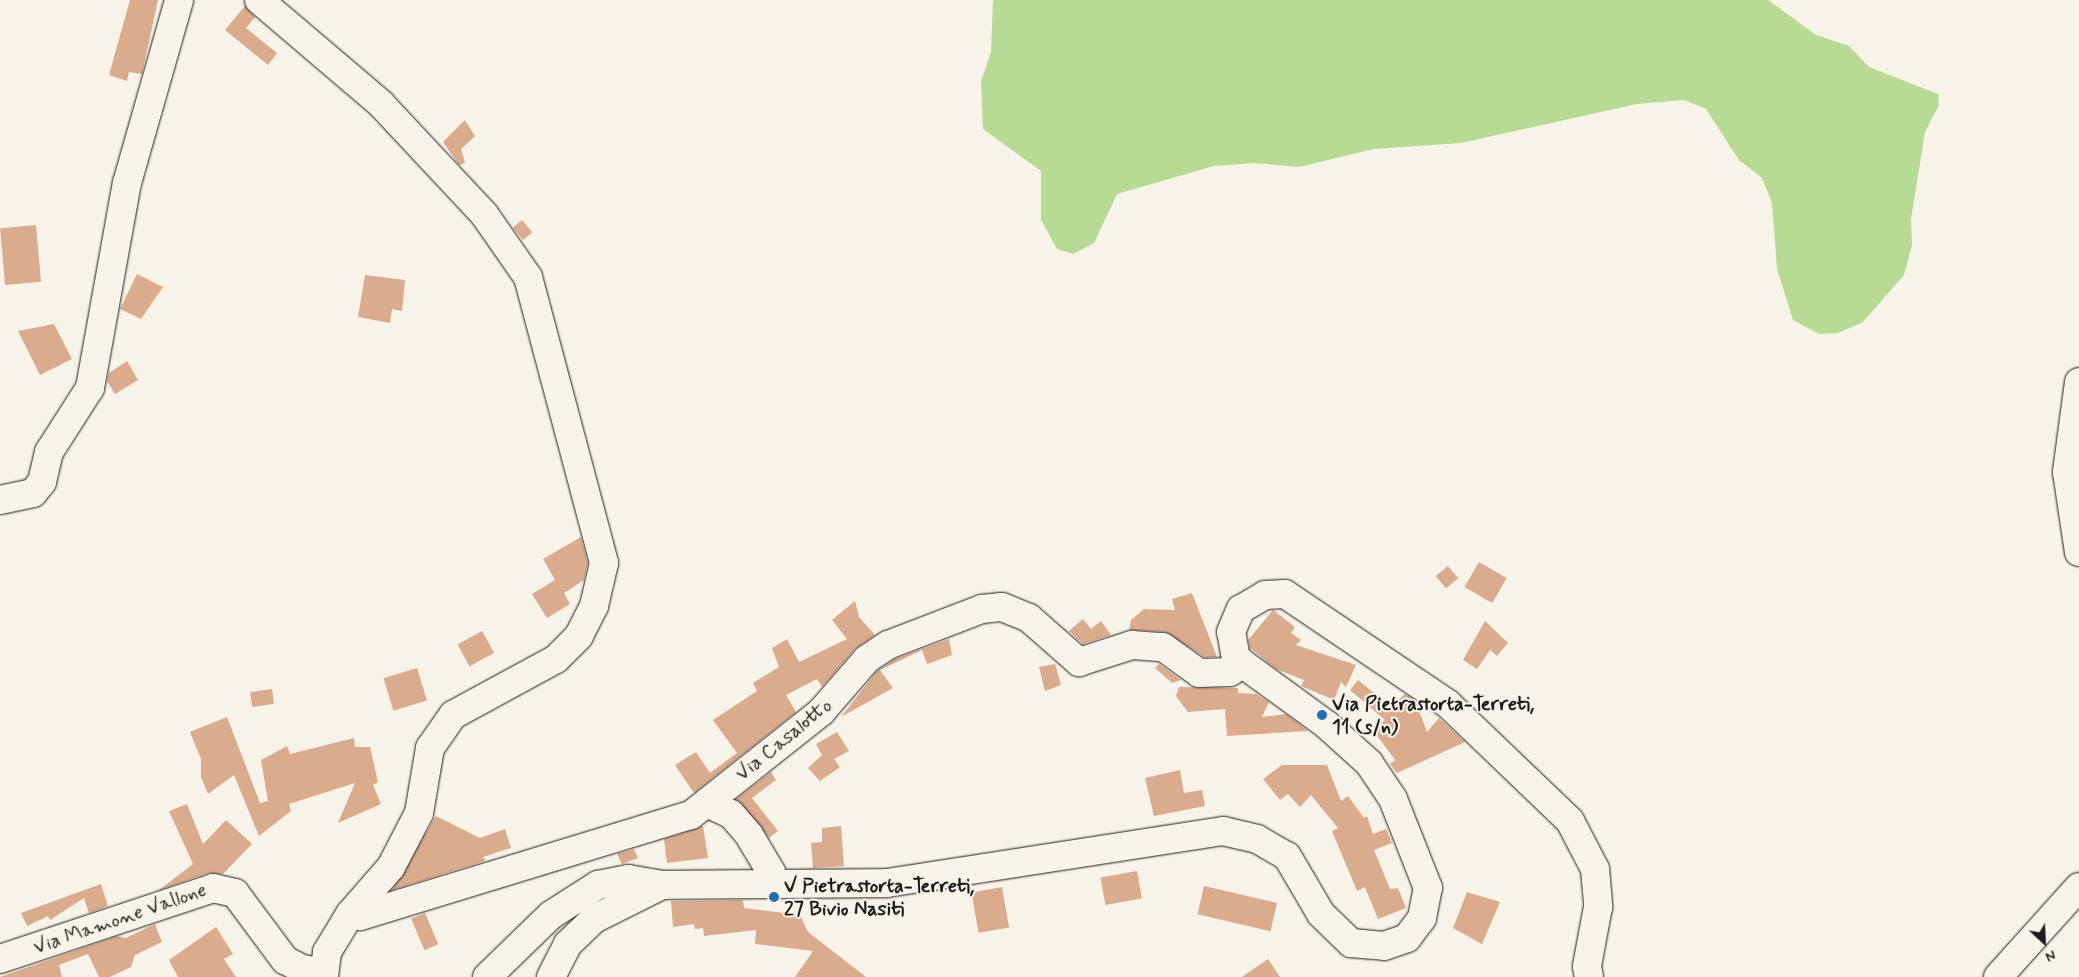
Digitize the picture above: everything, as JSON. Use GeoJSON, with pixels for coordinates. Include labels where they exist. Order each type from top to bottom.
{"type":"FeatureCollection","features":[{"type":"Feature","properties":{"kind":"street"},"geometry":{"type":"LineString","coordinates":[[0,500],[32,493],[42,482],[49,452],[90,388],[127,183],[179,0]]}},
{"type":"Feature","properties":{"kind":"street"},"geometry":{"type":"LineString","coordinates":[[259,0],[381,104],[484,214],[528,276],[604,563],[594,606],[579,636],[556,659],[453,715],[430,748],[419,813],[391,867],[350,914],[327,952],[324,975]]}},
{"type":"Feature","properties":{"kind":"street"},"geometry":{"type":"LineString","coordinates":[[2079,382],[2067,472],[2079,552]]}},
{"type":"Feature","properties":{"kind":"street"},"geometry":{"type":"LineString","coordinates":[[487,977],[550,915],[598,885],[628,879],[662,885],[887,882],[1223,831],[1257,839],[1287,856],[1321,914],[1351,943],[1384,946],[1407,938],[1422,918],[1428,888],[1393,799],[1369,763],[1326,725],[1236,659],[1231,632],[1241,609],[1264,596],[1285,594],[1448,704],[1570,821],[1595,869],[1598,907],[1587,966],[1589,977]]}},
{"type":"Feature","properties":{"kind":"street","name":"Via Casalotto"},"geometry":{"type":"LineString","coordinates":[[350,914],[360,916],[669,824],[707,803],[821,712],[867,659],[888,645],[982,609],[1002,607],[1029,618],[1079,662],[1132,645],[1163,646],[1199,673],[1230,672],[1242,663]]}},
{"type":"Feature","properties":{"kind":"street"},"geometry":{"type":"LineString","coordinates":[[707,803],[730,814],[749,835],[771,872],[771,884]]}},
{"type":"Feature","properties":{"kind":"street"},"geometry":{"type":"LineString","coordinates":[[551,977],[568,944],[594,919],[662,885]]}},
{"type":"Feature","properties":{"kind":"street"},"geometry":{"type":"LineString","coordinates":[[1998,977],[2079,887]]}},
{"type":"Feature","properties":{"kind":"street","name":"Via Mamone Vallone"},"geometry":{"type":"LineString","coordinates":[[0,960],[213,888],[235,893],[286,960],[302,969],[324,975]]}},
{"type":"Feature","properties":{"kind":"green space"},"geometry":{"type":"Polygon","coordinates":[[[993,0],[1768,0],[1816,35],[1849,46],[1869,67],[1938,94],[1939,105],[1925,132],[1911,219],[1912,245],[1904,275],[1863,322],[1838,333],[1819,334],[1793,320],[1777,269],[1772,203],[1762,178],[1739,160],[1706,109],[1684,100],[1637,104],[1461,143],[1374,149],[1299,167],[1254,163],[1214,166],[1117,194],[1094,243],[1073,254],[1057,249],[1041,220],[1041,171],[983,129],[981,82],[991,52],[993,0]]]}},
{"type":"Feature","properties":{"kind":"building"},"geometry":{"type":"Polygon","coordinates":[[[130,0],[158,0],[142,74],[129,72],[127,81],[109,75],[130,0]]]}},
{"type":"Feature","properties":{"kind":"building"},"geometry":{"type":"Polygon","coordinates":[[[245,6],[255,17],[246,28],[277,53],[268,65],[225,30],[245,6]]]}},
{"type":"Feature","properties":{"kind":"building"},"geometry":{"type":"Polygon","coordinates":[[[465,120],[475,136],[461,149],[465,163],[459,165],[443,142],[465,120]]]}},
{"type":"Feature","properties":{"kind":"building"},"geometry":{"type":"Polygon","coordinates":[[[522,220],[532,232],[523,240],[513,228],[522,220]]]}},
{"type":"Feature","properties":{"kind":"building"},"geometry":{"type":"Polygon","coordinates":[[[36,225],[41,282],[5,285],[0,228],[36,225]]]}},
{"type":"Feature","properties":{"kind":"building"},"geometry":{"type":"Polygon","coordinates":[[[137,274],[163,287],[141,319],[120,309],[137,274]]]}},
{"type":"Feature","properties":{"kind":"building"},"geometry":{"type":"Polygon","coordinates":[[[365,275],[405,280],[402,311],[392,309],[390,323],[358,317],[365,275]]]}},
{"type":"Feature","properties":{"kind":"building"},"geometry":{"type":"Polygon","coordinates":[[[54,324],[72,359],[40,375],[18,331],[54,324]]]}},
{"type":"Feature","properties":{"kind":"building"},"geometry":{"type":"Polygon","coordinates":[[[127,361],[138,380],[115,394],[107,381],[109,373],[127,361]]]}},
{"type":"Feature","properties":{"kind":"building"},"geometry":{"type":"Polygon","coordinates":[[[581,537],[588,563],[584,580],[564,593],[570,604],[547,618],[532,594],[555,580],[543,559],[581,537]]]}},
{"type":"Feature","properties":{"kind":"building"},"geometry":{"type":"Polygon","coordinates":[[[1479,562],[1507,578],[1492,603],[1464,587],[1479,562]]]}},
{"type":"Feature","properties":{"kind":"building"},"geometry":{"type":"Polygon","coordinates":[[[1448,566],[1458,578],[1446,589],[1436,576],[1448,566]]]}},
{"type":"Feature","properties":{"kind":"building"},"geometry":{"type":"Polygon","coordinates":[[[1192,593],[1217,657],[1204,657],[1165,632],[1129,630],[1131,620],[1144,609],[1175,610],[1172,599],[1192,593]]]}},
{"type":"Feature","properties":{"kind":"building"},"geometry":{"type":"Polygon","coordinates":[[[855,601],[859,617],[875,635],[855,649],[822,687],[817,679],[786,695],[796,712],[694,793],[675,765],[696,752],[710,773],[737,753],[713,720],[757,691],[753,683],[779,667],[772,648],[787,639],[799,662],[847,639],[832,620],[855,601]]]}},
{"type":"Feature","properties":{"kind":"building"},"geometry":{"type":"Polygon","coordinates":[[[1273,610],[1295,627],[1291,633],[1301,640],[1296,645],[1356,665],[1346,687],[1341,682],[1334,700],[1301,686],[1304,680],[1276,669],[1250,648],[1248,640],[1273,610]]]}},
{"type":"Feature","properties":{"kind":"building"},"geometry":{"type":"Polygon","coordinates":[[[1083,619],[1091,629],[1101,621],[1111,635],[1083,644],[1069,631],[1083,619]]]}},
{"type":"Feature","properties":{"kind":"building"},"geometry":{"type":"Polygon","coordinates":[[[1485,621],[1508,643],[1497,656],[1490,650],[1477,669],[1463,660],[1485,621]]]}},
{"type":"Feature","properties":{"kind":"building"},"geometry":{"type":"Polygon","coordinates":[[[482,631],[494,653],[470,666],[458,645],[482,631]]]}},
{"type":"Feature","properties":{"kind":"building"},"geometry":{"type":"Polygon","coordinates":[[[949,639],[952,655],[927,664],[922,650],[880,670],[893,688],[841,717],[877,671],[895,659],[949,639]]]}},
{"type":"Feature","properties":{"kind":"building"},"geometry":{"type":"Polygon","coordinates":[[[1055,664],[1061,685],[1045,691],[1039,667],[1055,664]]]}},
{"type":"Feature","properties":{"kind":"building"},"geometry":{"type":"Polygon","coordinates":[[[1159,664],[1181,680],[1172,683],[1155,668],[1159,664]]]}},
{"type":"Feature","properties":{"kind":"building"},"geometry":{"type":"Polygon","coordinates":[[[417,668],[427,701],[393,711],[384,678],[417,668]]]}},
{"type":"Feature","properties":{"kind":"building"},"geometry":{"type":"Polygon","coordinates":[[[1358,680],[1391,707],[1405,694],[1415,700],[1427,732],[1439,718],[1465,742],[1397,773],[1390,764],[1395,760],[1373,730],[1385,720],[1350,690],[1358,680]]]}},
{"type":"Feature","properties":{"kind":"building"},"geometry":{"type":"Polygon","coordinates":[[[1179,687],[1238,688],[1238,693],[1256,694],[1269,702],[1262,717],[1286,714],[1308,731],[1227,736],[1225,709],[1188,712],[1176,696],[1179,687]]]}},
{"type":"Feature","properties":{"kind":"building"},"geometry":{"type":"Polygon","coordinates":[[[272,689],[274,704],[252,707],[250,692],[272,689]]]}},
{"type":"Feature","properties":{"kind":"building"},"geometry":{"type":"Polygon","coordinates":[[[227,717],[260,803],[268,801],[261,760],[287,746],[290,754],[354,738],[355,747],[370,747],[378,782],[373,785],[381,804],[338,823],[355,783],[289,804],[291,811],[259,836],[234,775],[208,794],[201,777],[201,759],[190,732],[227,717]]]}},
{"type":"Feature","properties":{"kind":"building"},"geometry":{"type":"Polygon","coordinates":[[[837,732],[849,751],[834,759],[840,767],[820,781],[808,768],[822,755],[816,744],[837,732]]]}},
{"type":"Feature","properties":{"kind":"building"},"geometry":{"type":"Polygon","coordinates":[[[1282,765],[1327,765],[1341,801],[1348,796],[1364,818],[1367,816],[1373,834],[1386,829],[1392,843],[1374,850],[1390,889],[1398,888],[1406,908],[1378,919],[1365,887],[1357,891],[1332,831],[1338,828],[1311,795],[1300,807],[1288,794],[1280,800],[1263,779],[1282,765]]]}},
{"type":"Feature","properties":{"kind":"building"},"geometry":{"type":"Polygon","coordinates":[[[1180,770],[1184,793],[1202,790],[1205,806],[1154,816],[1145,778],[1180,770]]]}},
{"type":"Feature","properties":{"kind":"building"},"geometry":{"type":"Polygon","coordinates":[[[771,772],[776,780],[752,798],[778,831],[769,838],[736,799],[771,772]]]}},
{"type":"Feature","properties":{"kind":"building"},"geometry":{"type":"Polygon","coordinates":[[[187,804],[203,844],[226,820],[252,844],[223,874],[208,873],[159,890],[193,864],[169,811],[187,804]]]}},
{"type":"Feature","properties":{"kind":"building"},"geometry":{"type":"Polygon","coordinates":[[[436,816],[480,838],[505,829],[511,848],[483,857],[485,861],[392,890],[436,816]]]}},
{"type":"Feature","properties":{"kind":"building"},"geometry":{"type":"Polygon","coordinates":[[[703,826],[708,858],[667,863],[664,839],[703,826]]]}},
{"type":"Feature","properties":{"kind":"building"},"geometry":{"type":"Polygon","coordinates":[[[841,826],[844,866],[813,868],[811,843],[822,842],[822,828],[841,826]]]}},
{"type":"Feature","properties":{"kind":"building"},"geometry":{"type":"Polygon","coordinates":[[[634,849],[638,858],[622,864],[617,854],[634,849]]]}},
{"type":"Feature","properties":{"kind":"building"},"geometry":{"type":"Polygon","coordinates":[[[1137,871],[1142,899],[1105,905],[1101,877],[1137,871]]]}},
{"type":"Feature","properties":{"kind":"building"},"geometry":{"type":"Polygon","coordinates":[[[101,884],[108,906],[89,913],[84,898],[50,920],[48,916],[27,926],[21,913],[101,884]]]}},
{"type":"Feature","properties":{"kind":"building"},"geometry":{"type":"Polygon","coordinates":[[[1204,886],[1277,903],[1271,931],[1197,914],[1204,886]]]}},
{"type":"Feature","properties":{"kind":"building"},"geometry":{"type":"Polygon","coordinates":[[[1002,887],[1009,927],[979,933],[971,892],[1002,887]]]}},
{"type":"Feature","properties":{"kind":"building"},"geometry":{"type":"Polygon","coordinates":[[[1467,892],[1500,902],[1482,944],[1453,928],[1467,892]]]}},
{"type":"Feature","properties":{"kind":"building"},"geometry":{"type":"Polygon","coordinates":[[[743,900],[744,908],[800,915],[808,932],[866,977],[795,977],[813,951],[755,944],[756,930],[704,936],[703,928],[695,929],[694,924],[673,927],[671,901],[743,900]]]}},
{"type":"Feature","properties":{"kind":"building"},"geometry":{"type":"Polygon","coordinates":[[[425,913],[438,944],[424,950],[411,919],[425,913]]]}},
{"type":"Feature","properties":{"kind":"building"},"geometry":{"type":"Polygon","coordinates":[[[155,924],[162,942],[135,955],[131,967],[110,977],[99,977],[88,954],[59,965],[62,977],[0,977],[117,936],[126,938],[155,924]]]}},
{"type":"Feature","properties":{"kind":"building"},"geometry":{"type":"Polygon","coordinates":[[[216,927],[233,954],[224,959],[236,977],[178,977],[169,960],[216,927]]]}},
{"type":"Feature","properties":{"kind":"building"},"geometry":{"type":"Polygon","coordinates":[[[1268,959],[1280,977],[1242,977],[1268,959]]]}},
{"type":"Feature","properties":{"kind":"place","name":"Via Pietrastorta-Terreti, 11 (s/n)"},"geometry":{"type":"Point","coordinates":[1322,715]}},
{"type":"Feature","properties":{"kind":"place","name":"V Pietrastorta-Terreti, 27 Bivio Nasiti"},"geometry":{"type":"Point","coordinates":[774,897]}}]}
